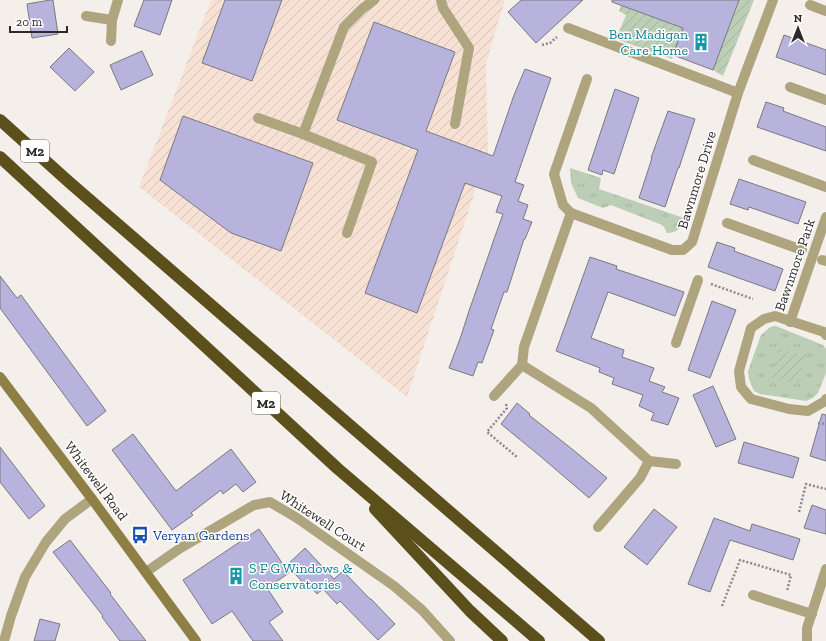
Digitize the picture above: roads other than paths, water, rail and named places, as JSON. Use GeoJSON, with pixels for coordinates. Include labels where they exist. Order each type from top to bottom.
{"type":"FeatureCollection","features":[{"type":"Feature","properties":{"kind":"highway","name":"M2"},"geometry":{"type":"LineString","coordinates":[[0,120],[599,641]]}},
{"type":"Feature","properties":{"kind":"highway","name":"M2"},"geometry":{"type":"LineString","coordinates":[[0,157],[337,468],[539,641]]}},
{"type":"Feature","properties":{"kind":"highway"},"geometry":{"type":"LineString","coordinates":[[337,468],[470,611],[502,641]]}},
{"type":"Feature","properties":{"kind":"highway"},"geometry":{"type":"LineString","coordinates":[[581,626],[606,641]]}},
{"type":"Feature","properties":{"kind":"street"},"geometry":{"type":"LineString","coordinates":[[111,41],[112,20],[118,0]]}},
{"type":"Feature","properties":{"kind":"street"},"geometry":{"type":"LineString","coordinates":[[303,134],[344,27],[362,8],[374,0]]}},
{"type":"Feature","properties":{"kind":"street"},"geometry":{"type":"LineString","coordinates":[[441,0],[444,8],[469,48],[455,124]]}},
{"type":"Feature","properties":{"kind":"street","name":"Bawnmore Drive"},"geometry":{"type":"LineString","coordinates":[[571,212],[672,250],[683,250],[692,242],[738,93],[773,0]]}},
{"type":"Feature","properties":{"kind":"street"},"geometry":{"type":"LineString","coordinates":[[810,5],[826,11]]}},
{"type":"Feature","properties":{"kind":"street"},"geometry":{"type":"LineString","coordinates":[[86,16],[112,20]]}},
{"type":"Feature","properties":{"kind":"street"},"geometry":{"type":"LineString","coordinates":[[568,28],[738,93]]}},
{"type":"Feature","properties":{"kind":"street"},"geometry":{"type":"LineString","coordinates":[[494,396],[522,365],[524,346],[571,212],[563,205],[554,174],[587,79]]}},
{"type":"Feature","properties":{"kind":"street"},"geometry":{"type":"LineString","coordinates":[[790,86],[826,100]]}},
{"type":"Feature","properties":{"kind":"street"},"geometry":{"type":"LineString","coordinates":[[258,118],[303,134],[372,162],[347,233]]}},
{"type":"Feature","properties":{"kind":"street"},"geometry":{"type":"LineString","coordinates":[[753,160],[826,186]]}},
{"type":"Feature","properties":{"kind":"street","name":"Bawnmore Park"},"geometry":{"type":"LineString","coordinates":[[790,322],[826,217]]}},
{"type":"Feature","properties":{"kind":"street"},"geometry":{"type":"LineString","coordinates":[[727,223],[802,250]]}},
{"type":"Feature","properties":{"kind":"street"},"geometry":{"type":"LineString","coordinates":[[676,343],[698,280]]}},
{"type":"Feature","properties":{"kind":"street","name":"Bawnmore Park"},"geometry":{"type":"LineString","coordinates":[[826,335],[824,332],[775,316],[764,319],[752,328],[739,372],[742,386],[751,399],[789,409],[808,412],[826,399]]}},
{"type":"Feature","properties":{"kind":"street"},"geometry":{"type":"LineString","coordinates":[[522,365],[590,408],[649,461],[676,464]]}},
{"type":"Feature","properties":{"kind":"street","name":"Whitewell Road"},"geometry":{"type":"LineString","coordinates":[[0,377],[196,641]]}},
{"type":"Feature","properties":{"kind":"street"},"geometry":{"type":"LineString","coordinates":[[598,527],[640,478],[649,461]]}},
{"type":"Feature","properties":{"kind":"street"},"geometry":{"type":"LineString","coordinates":[[4,641],[25,577],[46,542],[65,519],[92,499]]}},
{"type":"Feature","properties":{"kind":"street","name":"Whitewell Court"},"geometry":{"type":"LineString","coordinates":[[146,572],[179,549],[254,504],[270,502],[297,518],[394,586],[422,610],[450,641]]}},
{"type":"Feature","properties":{"kind":"street"},"geometry":{"type":"LineString","coordinates":[[807,641],[807,628],[826,568]]}},
{"type":"Feature","properties":{"kind":"street"},"geometry":{"type":"LineString","coordinates":[[753,595],[812,614]]}},
{"type":"Feature","properties":{"kind":"place","name":"Ben Madigan Care Home"},"geometry":{"type":"Point","coordinates":[701,42]}},
{"type":"Feature","properties":{"kind":"place","name":"Veryan Gardens"},"geometry":{"type":"Point","coordinates":[140,535]}},
{"type":"Feature","properties":{"kind":"place","name":"S F G Windows & Conservatories"},"geometry":{"type":"Point","coordinates":[236,576]}}]}
